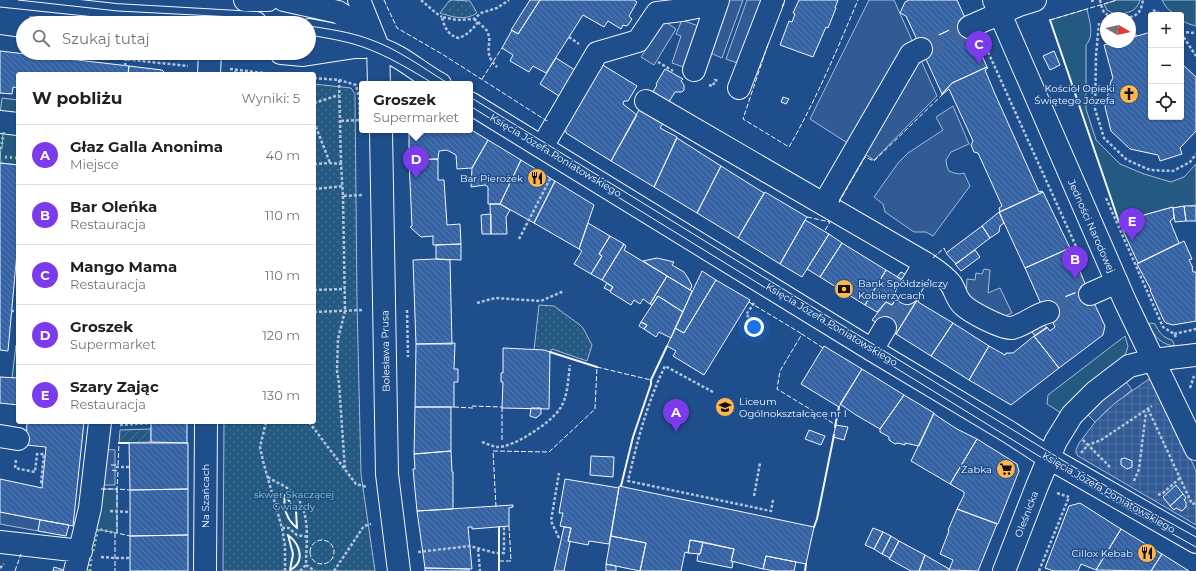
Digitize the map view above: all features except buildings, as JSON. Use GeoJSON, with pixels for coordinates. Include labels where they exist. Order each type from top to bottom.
{"type":"FeatureCollection","features":[{"type":"Feature","properties":{"kind":"street"},"geometry":{"type":"LineString","coordinates":[[245,0],[268,0]]}},
{"type":"Feature","properties":{"kind":"street"},"geometry":{"type":"LineString","coordinates":[[284,0],[338,12],[352,21],[378,47]]}},
{"type":"Feature","properties":{"kind":"street"},"geometry":{"type":"LineString","coordinates":[[359,0],[378,47],[379,81]]}},
{"type":"Feature","properties":{"kind":"street"},"geometry":{"type":"LineString","coordinates":[[739,88],[773,0]]}},
{"type":"Feature","properties":{"kind":"street"},"geometry":{"type":"LineString","coordinates":[[972,25],[997,7],[1035,0]]}},
{"type":"Feature","properties":{"kind":"street"},"geometry":{"type":"LineString","coordinates":[[547,138],[597,53],[638,41],[657,13],[682,10],[717,1],[700,77]]}},
{"type":"Feature","properties":{"kind":"street"},"geometry":{"type":"LineString","coordinates":[[0,2],[146,16]]}},
{"type":"Feature","properties":{"kind":"street","name":"Jedności Narodowej"},"geometry":{"type":"LineString","coordinates":[[997,7],[1117,282],[1196,449]]}},
{"type":"Feature","properties":{"kind":"street"},"geometry":{"type":"LineString","coordinates":[[0,23],[16,25]]}},
{"type":"Feature","properties":{"kind":"street"},"geometry":{"type":"LineString","coordinates":[[316,31],[335,34],[378,47],[435,81]]}},
{"type":"Feature","properties":{"kind":"street"},"geometry":{"type":"LineString","coordinates":[[316,53],[355,47],[378,47]]}},
{"type":"Feature","properties":{"kind":"street"},"geometry":{"type":"LineString","coordinates":[[824,204],[911,54],[921,49]]}},
{"type":"Feature","properties":{"kind":"street"},"geometry":{"type":"LineString","coordinates":[[646,101],[925,263],[946,279],[962,305],[999,326],[1010,328],[1020,326],[1032,317],[1048,312]]}},
{"type":"Feature","properties":{"kind":"street","name":"Księcia Józefa Poniatowskiego"},"geometry":{"type":"LineString","coordinates":[[473,104],[547,138],[872,350],[1009,432],[1049,458],[1196,542]]}},
{"type":"Feature","properties":{"kind":"street"},"geometry":{"type":"LineString","coordinates":[[0,122],[16,124]]}},
{"type":"Feature","properties":{"kind":"street","name":"Bolesława Prusa"},"geometry":{"type":"LineString","coordinates":[[381,133],[388,474],[399,571]]}},
{"type":"Feature","properties":{"kind":"street"},"geometry":{"type":"LineString","coordinates":[[906,293],[925,263]]}},
{"type":"Feature","properties":{"kind":"street"},"geometry":{"type":"LineString","coordinates":[[1090,294],[1117,282]]}},
{"type":"Feature","properties":{"kind":"street"},"geometry":{"type":"LineString","coordinates":[[872,350],[886,328]]}},
{"type":"Feature","properties":{"kind":"street","name":"Oleśnicka"},"geometry":{"type":"LineString","coordinates":[[1004,571],[1056,441],[1066,424],[1081,405],[1095,392],[1129,366],[1153,360],[1196,355]]}},
{"type":"Feature","properties":{"kind":"street"},"geometry":{"type":"LineString","coordinates":[[0,542],[78,561],[90,508],[100,424]]}},
{"type":"Feature","properties":{"kind":"street","name":"Na Szańcach"},"geometry":{"type":"LineString","coordinates":[[205,571],[206,424]]}},
{"type":"Feature","properties":{"kind":"path"},"geometry":{"type":"LineString","coordinates":[[420,0],[436,14],[442,17],[457,20],[474,19],[481,13],[497,8],[509,0]]}},
{"type":"Feature","properties":{"kind":"path"},"geometry":{"type":"LineString","coordinates":[[1091,1],[1095,0]]}},
{"type":"Feature","properties":{"kind":"path"},"geometry":{"type":"LineString","coordinates":[[1100,0],[1104,11],[1111,17],[1119,18],[1137,14],[1142,7],[1143,0]]}},
{"type":"Feature","properties":{"kind":"path"},"geometry":{"type":"LineString","coordinates":[[1154,10],[1158,12]]}},
{"type":"Feature","properties":{"kind":"path"},"geometry":{"type":"LineString","coordinates":[[442,17],[446,29],[450,34],[456,37],[462,37],[478,22]]}},
{"type":"Feature","properties":{"kind":"path"},"geometry":{"type":"LineString","coordinates":[[474,19],[487,31],[489,56],[497,67]]}},
{"type":"Feature","properties":{"kind":"path"},"geometry":{"type":"LineString","coordinates":[[1098,23],[1095,109],[1104,138],[1127,160],[1150,170],[1173,171],[1190,162],[1196,154]]}},
{"type":"Feature","properties":{"kind":"path"},"geometry":{"type":"LineString","coordinates":[[972,25],[988,52],[1080,256]]}},
{"type":"Feature","properties":{"kind":"path"},"geometry":{"type":"LineString","coordinates":[[1184,32],[1196,33]]}},
{"type":"Feature","properties":{"kind":"path"},"geometry":{"type":"LineString","coordinates":[[1184,37],[1196,56]]}},
{"type":"Feature","properties":{"kind":"path"},"geometry":{"type":"LineString","coordinates":[[988,52],[992,50]]}},
{"type":"Feature","properties":{"kind":"path"},"geometry":{"type":"LineString","coordinates":[[125,66],[126,60],[189,66]]}},
{"type":"Feature","properties":{"kind":"path"},"geometry":{"type":"LineString","coordinates":[[214,65],[236,70],[256,72]]}},
{"type":"Feature","properties":{"kind":"path"},"geometry":{"type":"LineString","coordinates":[[700,77],[713,86],[715,80],[739,88]]}},
{"type":"Feature","properties":{"kind":"path"},"geometry":{"type":"LineString","coordinates":[[316,78],[339,80],[356,86],[359,98]]}},
{"type":"Feature","properties":{"kind":"path"},"geometry":{"type":"LineString","coordinates":[[339,80],[345,311],[338,339],[337,365],[345,470]]}},
{"type":"Feature","properties":{"kind":"path"},"geometry":{"type":"LineString","coordinates":[[316,102],[339,95]]}},
{"type":"Feature","properties":{"kind":"path"},"geometry":{"type":"LineString","coordinates":[[340,121],[359,120]]}},
{"type":"Feature","properties":{"kind":"path"},"geometry":{"type":"LineString","coordinates":[[316,127],[330,163]]}},
{"type":"Feature","properties":{"kind":"path"},"geometry":{"type":"LineString","coordinates":[[316,164],[342,164]]}},
{"type":"Feature","properties":{"kind":"path"},"geometry":{"type":"LineString","coordinates":[[519,239],[552,175]]}},
{"type":"Feature","properties":{"kind":"path"},"geometry":{"type":"LineString","coordinates":[[316,189],[342,186]]}},
{"type":"Feature","properties":{"kind":"path"},"geometry":{"type":"LineString","coordinates":[[343,196],[363,195]]}},
{"type":"Feature","properties":{"kind":"path"},"geometry":{"type":"LineString","coordinates":[[316,290],[345,289]]}},
{"type":"Feature","properties":{"kind":"path"},"geometry":{"type":"LineString","coordinates":[[477,304],[495,298],[541,301],[564,291]]}},
{"type":"Feature","properties":{"kind":"path"},"geometry":{"type":"LineString","coordinates":[[756,299],[746,315],[756,321]]}},
{"type":"Feature","properties":{"kind":"path"},"geometry":{"type":"LineString","coordinates":[[11,310],[16,311]]}},
{"type":"Feature","properties":{"kind":"path"},"geometry":{"type":"LineString","coordinates":[[316,312],[364,310]]}},
{"type":"Feature","properties":{"kind":"path"},"geometry":{"type":"LineString","coordinates":[[1158,314],[1163,327],[1174,334],[1178,341]]}},
{"type":"Feature","properties":{"kind":"path"},"geometry":{"type":"LineString","coordinates":[[1174,334],[1196,329]]}},
{"type":"Feature","properties":{"kind":"path"},"geometry":{"type":"LineString","coordinates":[[482,442],[496,447],[506,446],[529,435],[545,424],[560,409],[564,398],[570,365]]}},
{"type":"Feature","properties":{"kind":"path"},"geometry":{"type":"LineString","coordinates":[[713,392],[665,366],[656,384],[638,442],[628,482],[771,511],[773,500]]}},
{"type":"Feature","properties":{"kind":"path"},"geometry":{"type":"LineString","coordinates":[[1115,470],[1088,445],[1101,440],[1153,406]]}},
{"type":"Feature","properties":{"kind":"path"},"geometry":{"type":"LineString","coordinates":[[1147,410],[1192,504],[1196,503]]}},
{"type":"Feature","properties":{"kind":"path"},"geometry":{"type":"LineString","coordinates":[[1134,481],[1139,469],[1147,410]]}},
{"type":"Feature","properties":{"kind":"path"},"geometry":{"type":"LineString","coordinates":[[266,424],[260,447],[262,461],[282,528],[285,546],[285,571]]}},
{"type":"Feature","properties":{"kind":"path"},"geometry":{"type":"LineString","coordinates":[[311,424],[356,484],[368,487]]}},
{"type":"Feature","properties":{"kind":"path"},"geometry":{"type":"LineString","coordinates":[[9,437],[15,468],[35,472],[37,454],[44,454],[40,484],[42,485]]}},
{"type":"Feature","properties":{"kind":"path"},"geometry":{"type":"LineString","coordinates":[[754,496],[760,463]]}},
{"type":"Feature","properties":{"kind":"path"},"geometry":{"type":"LineString","coordinates":[[118,467],[130,467]]}},
{"type":"Feature","properties":{"kind":"path"},"geometry":{"type":"LineString","coordinates":[[559,473],[551,521],[559,538]]}},
{"type":"Feature","properties":{"kind":"path"},"geometry":{"type":"LineString","coordinates":[[268,477],[288,488],[297,498],[305,514],[308,537],[306,565],[300,571]]}},
{"type":"Feature","properties":{"kind":"path"},"geometry":{"type":"LineString","coordinates":[[1128,477],[1140,484]]}},
{"type":"Feature","properties":{"kind":"path"},"geometry":{"type":"LineString","coordinates":[[1153,492],[1159,496],[1180,478]]}},
{"type":"Feature","properties":{"kind":"path"},"geometry":{"type":"LineString","coordinates":[[1051,492],[1076,498]]}},
{"type":"Feature","properties":{"kind":"path"},"geometry":{"type":"LineString","coordinates":[[1039,571],[1069,497]]}},
{"type":"Feature","properties":{"kind":"path"},"geometry":{"type":"LineString","coordinates":[[117,511],[130,512]]}},
{"type":"Feature","properties":{"kind":"path"},"geometry":{"type":"LineString","coordinates":[[334,571],[364,526],[371,524]]}},
{"type":"Feature","properties":{"kind":"path"},"geometry":{"type":"LineString","coordinates":[[418,552],[470,546],[495,553],[504,553],[504,526]]}},
{"type":"Feature","properties":{"kind":"path"},"geometry":{"type":"LineString","coordinates":[[282,528],[289,528],[297,534],[308,537]]}},
{"type":"Feature","properties":{"kind":"path"},"geometry":{"type":"LineString","coordinates":[[478,549],[480,571]]}},
{"type":"Feature","properties":{"kind":"path"},"geometry":{"type":"LineString","coordinates":[[115,558],[130,558]]}},
{"type":"Feature","properties":{"kind":"path"},"geometry":{"type":"LineString","coordinates":[[306,565],[316,571]]}},
{"type":"Feature","properties":{"kind":"green space"},"geometry":{"type":"Polygon","coordinates":[[[1117,0],[1140,0],[1137,7],[1130,12],[1111,12],[1107,10],[1104,4],[1117,0]]]}},
{"type":"Feature","properties":{"kind":"green space"},"geometry":{"type":"Polygon","coordinates":[[[1162,0],[1196,0],[1196,26],[1184,22],[1184,12],[1172,12],[1165,6],[1162,0]]]}},
{"type":"Feature","properties":{"kind":"green space"},"geometry":{"type":"Polygon","coordinates":[[[449,1],[470,1],[477,13],[463,18],[440,13],[449,1]]]}},
{"type":"Feature","properties":{"kind":"green space"},"geometry":{"type":"Polygon","coordinates":[[[1087,9],[1091,32],[1089,41],[1086,45],[1086,109],[1096,140],[1120,164],[1144,174],[1171,182],[1184,177],[1196,164],[1196,205],[1172,207],[1119,222],[1050,20],[1087,9]]]}},
{"type":"Feature","properties":{"kind":"green space","name":"skwer Skaczącej Gwiazdy"},"geometry":{"type":"Polygon","coordinates":[[[316,84],[351,88],[355,94],[357,302],[361,474],[375,571],[223,571],[224,424],[316,424],[316,84]]]}},
{"type":"Feature","properties":{"kind":"green space"},"geometry":{"type":"Polygon","coordinates":[[[2,98],[16,100],[16,116],[0,114],[2,98]]]}},
{"type":"Feature","properties":{"kind":"green space"},"geometry":{"type":"Polygon","coordinates":[[[3,131],[16,133],[16,165],[1,163],[0,148],[2,148],[3,131]]]}},
{"type":"Feature","properties":{"kind":"green space"},"geometry":{"type":"Polygon","coordinates":[[[539,305],[554,306],[583,328],[592,345],[587,361],[552,349],[550,352],[534,350],[539,305]]]}},
{"type":"Feature","properties":{"kind":"green space"},"geometry":{"type":"Polygon","coordinates":[[[1149,324],[1155,324],[1164,336],[1172,340],[1175,346],[1166,344],[1159,340],[1151,329],[1149,324]]]}},
{"type":"Feature","properties":{"kind":"green space"},"geometry":{"type":"Polygon","coordinates":[[[1125,336],[1128,346],[1126,353],[1118,363],[1078,393],[1061,413],[1047,404],[1048,395],[1125,336]]]}},
{"type":"Feature","properties":{"kind":"green space"},"geometry":{"type":"Polygon","coordinates":[[[16,345],[16,378],[12,378],[16,345]]]}},
{"type":"Feature","properties":{"kind":"green space"},"geometry":{"type":"Polygon","coordinates":[[[151,429],[151,442],[119,443],[120,430],[151,429]]]}},
{"type":"Feature","properties":{"kind":"green space"},"geometry":{"type":"Polygon","coordinates":[[[100,489],[117,489],[117,533],[95,529],[100,489]]]}},
{"type":"Feature","properties":{"kind":"shaded area"},"geometry":{"type":"Polygon","coordinates":[[[727,0],[743,0],[722,58],[708,52],[727,0]]]}},
{"type":"Feature","properties":{"kind":"shaded area"},"geometry":{"type":"Polygon","coordinates":[[[747,0],[763,0],[740,64],[726,59],[747,0]]]}},
{"type":"Feature","properties":{"kind":"shaded area"},"geometry":{"type":"Polygon","coordinates":[[[869,0],[894,0],[937,96],[874,160],[810,119],[869,0]]]}},
{"type":"Feature","properties":{"kind":"shaded area"},"geometry":{"type":"Polygon","coordinates":[[[682,20],[701,27],[686,68],[672,63],[681,36],[676,34],[682,20]]]}},
{"type":"Feature","properties":{"kind":"shaded area"},"geometry":{"type":"Polygon","coordinates":[[[664,21],[676,29],[654,65],[641,57],[664,21]]]}},
{"type":"Feature","properties":{"kind":"shaded area"},"geometry":{"type":"Polygon","coordinates":[[[953,106],[969,144],[951,152],[946,160],[947,167],[949,171],[954,173],[964,173],[970,186],[933,236],[926,232],[914,232],[885,212],[883,204],[874,197],[898,163],[908,153],[943,130],[936,117],[953,106]]]}},
{"type":"Feature","properties":{"kind":"shaded area"},"geometry":{"type":"Polygon","coordinates":[[[984,269],[990,270],[988,293],[1000,288],[1012,313],[1000,318],[966,297],[967,279],[975,280],[976,273],[982,274],[984,269]]]}},
{"type":"Feature","properties":{"kind":"shaded area"},"geometry":{"type":"Polygon","coordinates":[[[1124,379],[1132,390],[1095,422],[1085,412],[1124,379]]]}},
{"type":"Feature","properties":{"kind":"shaded area"},"geometry":{"type":"Polygon","coordinates":[[[1149,379],[1157,384],[1196,471],[1196,525],[1078,456],[1076,453],[1079,443],[1096,421],[1115,403],[1149,379]]]}},
{"type":"Feature","properties":{"kind":"shaded area"},"geometry":{"type":"Polygon","coordinates":[[[101,449],[115,450],[115,485],[101,485],[101,449]]]}},
{"type":"Feature","properties":{"kind":"shaded area"},"geometry":{"type":"Polygon","coordinates":[[[0,512],[40,520],[38,531],[0,524],[0,512]]]}},
{"type":"Feature","properties":{"kind":"tunnel"},"geometry":{"type":"LineString","coordinates":[[921,49],[969,27]]}},
{"type":"Feature","properties":{"kind":"tunnel"},"geometry":{"type":"LineString","coordinates":[[885,328],[907,293]]}},
{"type":"Feature","properties":{"kind":"tunnel"},"geometry":{"type":"LineString","coordinates":[[1048,312],[1090,294]]}},
{"type":"Feature","properties":{"kind":"tram line"},"geometry":{"type":"LineString","coordinates":[[18,0],[118,11],[215,16]]}},
{"type":"Feature","properties":{"kind":"tram line"},"geometry":{"type":"LineString","coordinates":[[0,7],[86,16]]}},
{"type":"Feature","properties":{"kind":"tram line"},"geometry":{"type":"LineString","coordinates":[[316,27],[347,33],[380,43],[410,59],[444,81]]}},
{"type":"Feature","properties":{"kind":"tram line"},"geometry":{"type":"LineString","coordinates":[[316,36],[363,47],[399,64],[429,81]]}},
{"type":"Feature","properties":{"kind":"tram line"},"geometry":{"type":"LineString","coordinates":[[473,99],[1062,460],[1196,537]]}},
{"type":"Feature","properties":{"kind":"tram line"},"geometry":{"type":"LineString","coordinates":[[473,108],[1060,469],[1196,547]]}},
{"type":"Feature","properties":{"kind":"hedge"},"geometry":{"type":"LineString","coordinates":[[0,148],[4,131]]}},
{"type":"Feature","properties":{"kind":"hedge"},"geometry":{"type":"LineString","coordinates":[[5,157],[16,158]]}},
{"type":"Feature","properties":{"kind":"hedge"},"geometry":{"type":"LineString","coordinates":[[93,551],[98,529],[115,533]]}},
{"type":"Feature","properties":{"kind":"hedge"},"geometry":{"type":"LineString","coordinates":[[90,571],[91,559]]}},
{"type":"Feature","properties":{"kind":"fence"},"geometry":{"type":"LineString","coordinates":[[384,0],[397,28],[442,54],[547,120]]}},
{"type":"Feature","properties":{"kind":"fence"},"geometry":{"type":"LineString","coordinates":[[782,7],[785,0]]}},
{"type":"Feature","properties":{"kind":"fence"},"geometry":{"type":"LineString","coordinates":[[768,44],[743,119],[789,147],[817,93],[858,0]]}},
{"type":"Feature","properties":{"kind":"fence"},"geometry":{"type":"LineString","coordinates":[[1050,20],[1117,0]]}},
{"type":"Feature","properties":{"kind":"fence"},"geometry":{"type":"LineString","coordinates":[[482,79],[502,48]]}},
{"type":"Feature","properties":{"kind":"fence"},"geometry":{"type":"LineString","coordinates":[[840,202],[865,157],[874,161],[942,95]]}},
{"type":"Feature","properties":{"kind":"fence"},"geometry":{"type":"LineString","coordinates":[[807,217],[830,222],[824,232]]}},
{"type":"Feature","properties":{"kind":"fence"},"geometry":{"type":"LineString","coordinates":[[933,258],[944,248],[946,253]]}},
{"type":"Feature","properties":{"kind":"fence"},"geometry":{"type":"LineString","coordinates":[[749,302],[802,334]]}},
{"type":"Feature","properties":{"kind":"fence"},"geometry":{"type":"LineString","coordinates":[[823,348],[802,334],[780,371],[777,389],[836,425]]}},
{"type":"Feature","properties":{"kind":"fence"},"geometry":{"type":"LineString","coordinates":[[496,507],[493,451],[549,452],[595,409],[597,367],[651,380]]}},
{"type":"Feature","properties":{"kind":"fence"},"geometry":{"type":"LineString","coordinates":[[454,407],[502,407]]}},
{"type":"Feature","properties":{"kind":"fence"},"geometry":{"type":"LineString","coordinates":[[502,408],[502,440]]}},
{"type":"Feature","properties":{"kind":"fence"},"geometry":{"type":"LineString","coordinates":[[111,465],[118,465],[119,443]]}},
{"type":"Feature","properties":{"kind":"fence"},"geometry":{"type":"LineString","coordinates":[[101,489],[117,489],[118,471],[111,470]]}},
{"type":"Feature","properties":{"kind":"fence"},"geometry":{"type":"LineString","coordinates":[[117,507],[117,489],[130,490]]}},
{"type":"Feature","properties":{"kind":"fence"},"geometry":{"type":"LineString","coordinates":[[117,515],[117,533],[130,536]]}},
{"type":"Feature","properties":{"kind":"fence"},"geometry":{"type":"LineString","coordinates":[[499,561],[511,561],[509,526]]}},
{"type":"Feature","properties":{"kind":"fence"},"geometry":{"type":"LineString","coordinates":[[115,533],[115,571]]}},
{"type":"Feature","properties":{"kind":"fence"},"geometry":{"type":"LineString","coordinates":[[322,540],[327,541],[333,547],[334,552],[333,557],[327,563],[322,564],[317,563],[311,557],[310,552],[311,547],[317,541],[322,540]]}},
{"type":"Feature","properties":{"kind":"fence"},"geometry":{"type":"LineString","coordinates":[[15,571],[21,554]]}},
{"type":"Feature","properties":{"kind":"wall"},"geometry":{"type":"LineString","coordinates":[[1050,20],[1119,222]]}},
{"type":"Feature","properties":{"kind":"wall"},"geometry":{"type":"LineString","coordinates":[[621,486],[633,437],[651,384],[651,380],[667,346]]}},
{"type":"Feature","properties":{"kind":"wall"},"geometry":{"type":"LineString","coordinates":[[550,352],[597,367]]}},
{"type":"Feature","properties":{"kind":"wall"},"geometry":{"type":"LineString","coordinates":[[835,427],[839,407]]}},
{"type":"Feature","properties":{"kind":"wall"},"geometry":{"type":"LineString","coordinates":[[814,527],[817,519],[834,435]]}},
{"type":"Feature","properties":{"kind":"wall"},"geometry":{"type":"LineString","coordinates":[[119,443],[129,443]]}},
{"type":"Feature","properties":{"kind":"wall"},"geometry":{"type":"LineString","coordinates":[[285,495],[296,511],[297,528],[286,513],[285,495]]}},
{"type":"Feature","properties":{"kind":"wall"},"geometry":{"type":"LineString","coordinates":[[499,527],[499,571]]}},
{"type":"Feature","properties":{"kind":"wall"},"geometry":{"type":"LineString","coordinates":[[288,535],[296,543],[300,553],[298,562],[295,567],[290,570],[293,554],[288,535]]}},
{"type":"Feature","properties":{"kind":"wall"},"geometry":{"type":"LineString","coordinates":[[805,571],[806,564]]}},
{"type":"Feature","properties":{"kind":"place","name":"Mango Mama"},"geometry":{"type":"Point","coordinates":[979,64]}},
{"type":"Feature","properties":{"kind":"place","name":"Kościół Opieki Świętego Józefa"},"geometry":{"type":"Point","coordinates":[1129,94]}},
{"type":"Feature","properties":{"kind":"place","name":"Bar Pierożek"},"geometry":{"type":"Point","coordinates":[537,178]}},
{"type":"Feature","properties":{"kind":"place","name":"Groszek"},"geometry":{"type":"Point","coordinates":[416,179]}},
{"type":"Feature","properties":{"kind":"place","name":"Szary Zając"},"geometry":{"type":"Point","coordinates":[1132,241]}},
{"type":"Feature","properties":{"kind":"place","name":"Bar Oleńka"},"geometry":{"type":"Point","coordinates":[1075,279]}},
{"type":"Feature","properties":{"kind":"place","name":"Bank Spółdzielczy Kobierzycach"},"geometry":{"type":"Point","coordinates":[844,289]}},
{"type":"Feature","properties":{"kind":"place","name":"Liceum Ogólnokształcące nr I"},"geometry":{"type":"Point","coordinates":[725,407]}},
{"type":"Feature","properties":{"kind":"place","name":"Głaz Galla Anonima"},"geometry":{"type":"Point","coordinates":[676,432]}},
{"type":"Feature","properties":{"kind":"place","name":"Żabka"},"geometry":{"type":"Point","coordinates":[1006,469]}},
{"type":"Feature","properties":{"kind":"place","name":"Cillox Kebab"},"geometry":{"type":"Point","coordinates":[1147,553]}}]}
